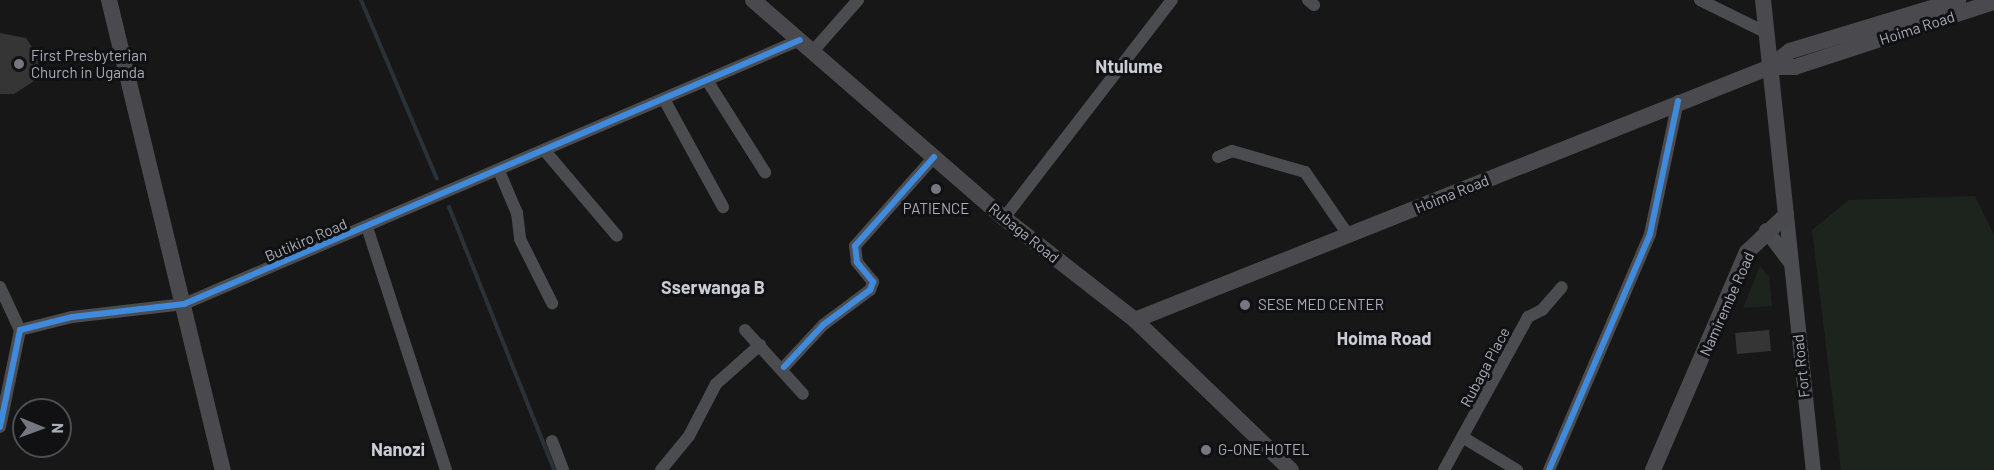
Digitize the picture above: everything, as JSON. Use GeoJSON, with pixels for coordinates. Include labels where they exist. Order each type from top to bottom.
{"type":"FeatureCollection","features":[{"type":"Feature","properties":{"kind":"main road"},"geometry":{"type":"LineString","coordinates":[[109,0],[223,470]]}},
{"type":"Feature","properties":{"kind":"main road","name":"Rubaga Road"},"geometry":{"type":"LineString","coordinates":[[753,0],[814,50],[1004,218],[1135,321],[1291,470]]}},
{"type":"Feature","properties":{"kind":"main road"},"geometry":{"type":"LineString","coordinates":[[1763,0],[1786,215]]}},
{"type":"Feature","properties":{"kind":"main road","name":"Hoima Road"},"geometry":{"type":"LineString","coordinates":[[1135,321],[1678,101],[1770,67],[1790,51],[1953,1]]}},
{"type":"Feature","properties":{"kind":"main road","name":"Hoima Road"},"geometry":{"type":"LineString","coordinates":[[1770,67],[1795,67],[1994,2]]}},
{"type":"Feature","properties":{"kind":"main road","name":"Namirembe Road"},"geometry":{"type":"LineString","coordinates":[[1653,470],[1748,252],[1766,230],[1786,215]]}},
{"type":"Feature","properties":{"kind":"street"},"geometry":{"type":"LineString","coordinates":[[814,50],[858,0]]}},
{"type":"Feature","properties":{"kind":"street"},"geometry":{"type":"LineString","coordinates":[[1004,218],[1172,0]]}},
{"type":"Feature","properties":{"kind":"street"},"geometry":{"type":"LineString","coordinates":[[1700,0],[1767,33]]}},
{"type":"Feature","properties":{"kind":"street","name":"Butikiro Road"},"geometry":{"type":"LineString","coordinates":[[20,330],[72,317],[184,304],[665,101],[800,40]]}},
{"type":"Feature","properties":{"kind":"street"},"geometry":{"type":"LineString","coordinates":[[708,82],[765,172]]}},
{"type":"Feature","properties":{"kind":"street"},"geometry":{"type":"LineString","coordinates":[[665,101],[723,207]]}},
{"type":"Feature","properties":{"kind":"street"},"geometry":{"type":"LineString","coordinates":[[1549,470],[1650,234],[1678,101]]}},
{"type":"Feature","properties":{"kind":"street"},"geometry":{"type":"LineString","coordinates":[[546,151],[617,236]]}},
{"type":"Feature","properties":{"kind":"street"},"geometry":{"type":"LineString","coordinates":[[1218,157],[1232,151],[1305,172],[1349,236]]}},
{"type":"Feature","properties":{"kind":"street"},"geometry":{"type":"LineString","coordinates":[[784,367],[823,325],[870,290],[873,282],[857,262],[855,246],[934,158]]}},
{"type":"Feature","properties":{"kind":"street"},"geometry":{"type":"LineString","coordinates":[[499,171],[517,213],[520,238],[552,303]]}},
{"type":"Feature","properties":{"kind":"street","name":"Fort Road"},"geometry":{"type":"LineString","coordinates":[[1786,215],[1813,470]]}},
{"type":"Feature","properties":{"kind":"street"},"geometry":{"type":"LineString","coordinates":[[368,227],[446,470]]}},
{"type":"Feature","properties":{"kind":"street"},"geometry":{"type":"LineString","coordinates":[[1766,230],[1791,263]]}},
{"type":"Feature","properties":{"kind":"street"},"geometry":{"type":"LineString","coordinates":[[0,287],[20,330],[0,427]]}},
{"type":"Feature","properties":{"kind":"street","name":"Rubaga Place"},"geometry":{"type":"LineString","coordinates":[[1444,470],[1464,438],[1528,317],[1542,310],[1562,287]]}},
{"type":"Feature","properties":{"kind":"street"},"geometry":{"type":"LineString","coordinates":[[745,330],[784,367],[803,394]]}},
{"type":"Feature","properties":{"kind":"street"},"geometry":{"type":"LineString","coordinates":[[662,470],[689,436],[716,384],[760,345]]}},
{"type":"Feature","properties":{"kind":"street"},"geometry":{"type":"LineString","coordinates":[[1464,438],[1517,470]]}},
{"type":"Feature","properties":{"kind":"street"},"geometry":{"type":"LineString","coordinates":[[552,441],[563,470]]}},
{"type":"Feature","properties":{"kind":"shaded area"},"geometry":{"type":"Polygon","coordinates":[[[1975,196],[1994,235],[1994,470],[1841,470],[1812,230],[1849,200],[1975,196]]]}},
{"type":"Feature","properties":{"kind":"shaded area"},"geometry":{"type":"Polygon","coordinates":[[[1760,266],[1769,277],[1772,306],[1743,308],[1760,266]]]}},
{"type":"Feature","properties":{"kind":"building","name":"First Presbyterian Church in Uganda"},"geometry":{"type":"Polygon","coordinates":[[[0,33],[26,38],[39,58],[34,81],[14,94],[0,94],[0,33]]]}},
{"type":"Feature","properties":{"kind":"building"},"geometry":{"type":"Polygon","coordinates":[[[1769,330],[1771,351],[1737,354],[1735,333],[1769,330]]]}},
{"type":"Feature","properties":{"kind":"waterway"},"geometry":{"type":"LineString","coordinates":[[361,0],[437,179]]}},
{"type":"Feature","properties":{"kind":"waterway"},"geometry":{"type":"LineString","coordinates":[[449,207],[554,470]]}},
{"type":"Feature","properties":{"kind":"cycle path"},"geometry":{"type":"LineString","coordinates":[[0,427],[20,330],[72,317],[184,304],[800,40]]}},
{"type":"Feature","properties":{"kind":"cycle path"},"geometry":{"type":"LineString","coordinates":[[1549,470],[1650,234],[1678,101]]}},
{"type":"Feature","properties":{"kind":"cycle path"},"geometry":{"type":"LineString","coordinates":[[784,367],[823,325],[870,290],[873,282],[857,262],[855,246],[934,157]]}},
{"type":"Feature","properties":{"kind":"place","name":"First Presbyterian Church in Uganda"},"geometry":{"type":"Point","coordinates":[19,64]}},
{"type":"Feature","properties":{"kind":"place","name":"PATIENCE"},"geometry":{"type":"Point","coordinates":[936,189]}},
{"type":"Feature","properties":{"kind":"place","name":"SESE MED CENTER"},"geometry":{"type":"Point","coordinates":[1245,305]}},
{"type":"Feature","properties":{"kind":"place","name":"G-ONE HOTEL"},"geometry":{"type":"Point","coordinates":[1206,450]}},
{"type":"Feature","properties":{"kind":"district","name":"Ntulume"},"geometry":{"type":"Point","coordinates":[1129,66]}},
{"type":"Feature","properties":{"kind":"district","name":"Sserwanga B"},"geometry":{"type":"Point","coordinates":[713,287]}},
{"type":"Feature","properties":{"kind":"district","name":"Hoima Road"},"geometry":{"type":"Point","coordinates":[1384,338]}},
{"type":"Feature","properties":{"kind":"district","name":"Nanozi"},"geometry":{"type":"Point","coordinates":[398,449]}}]}
